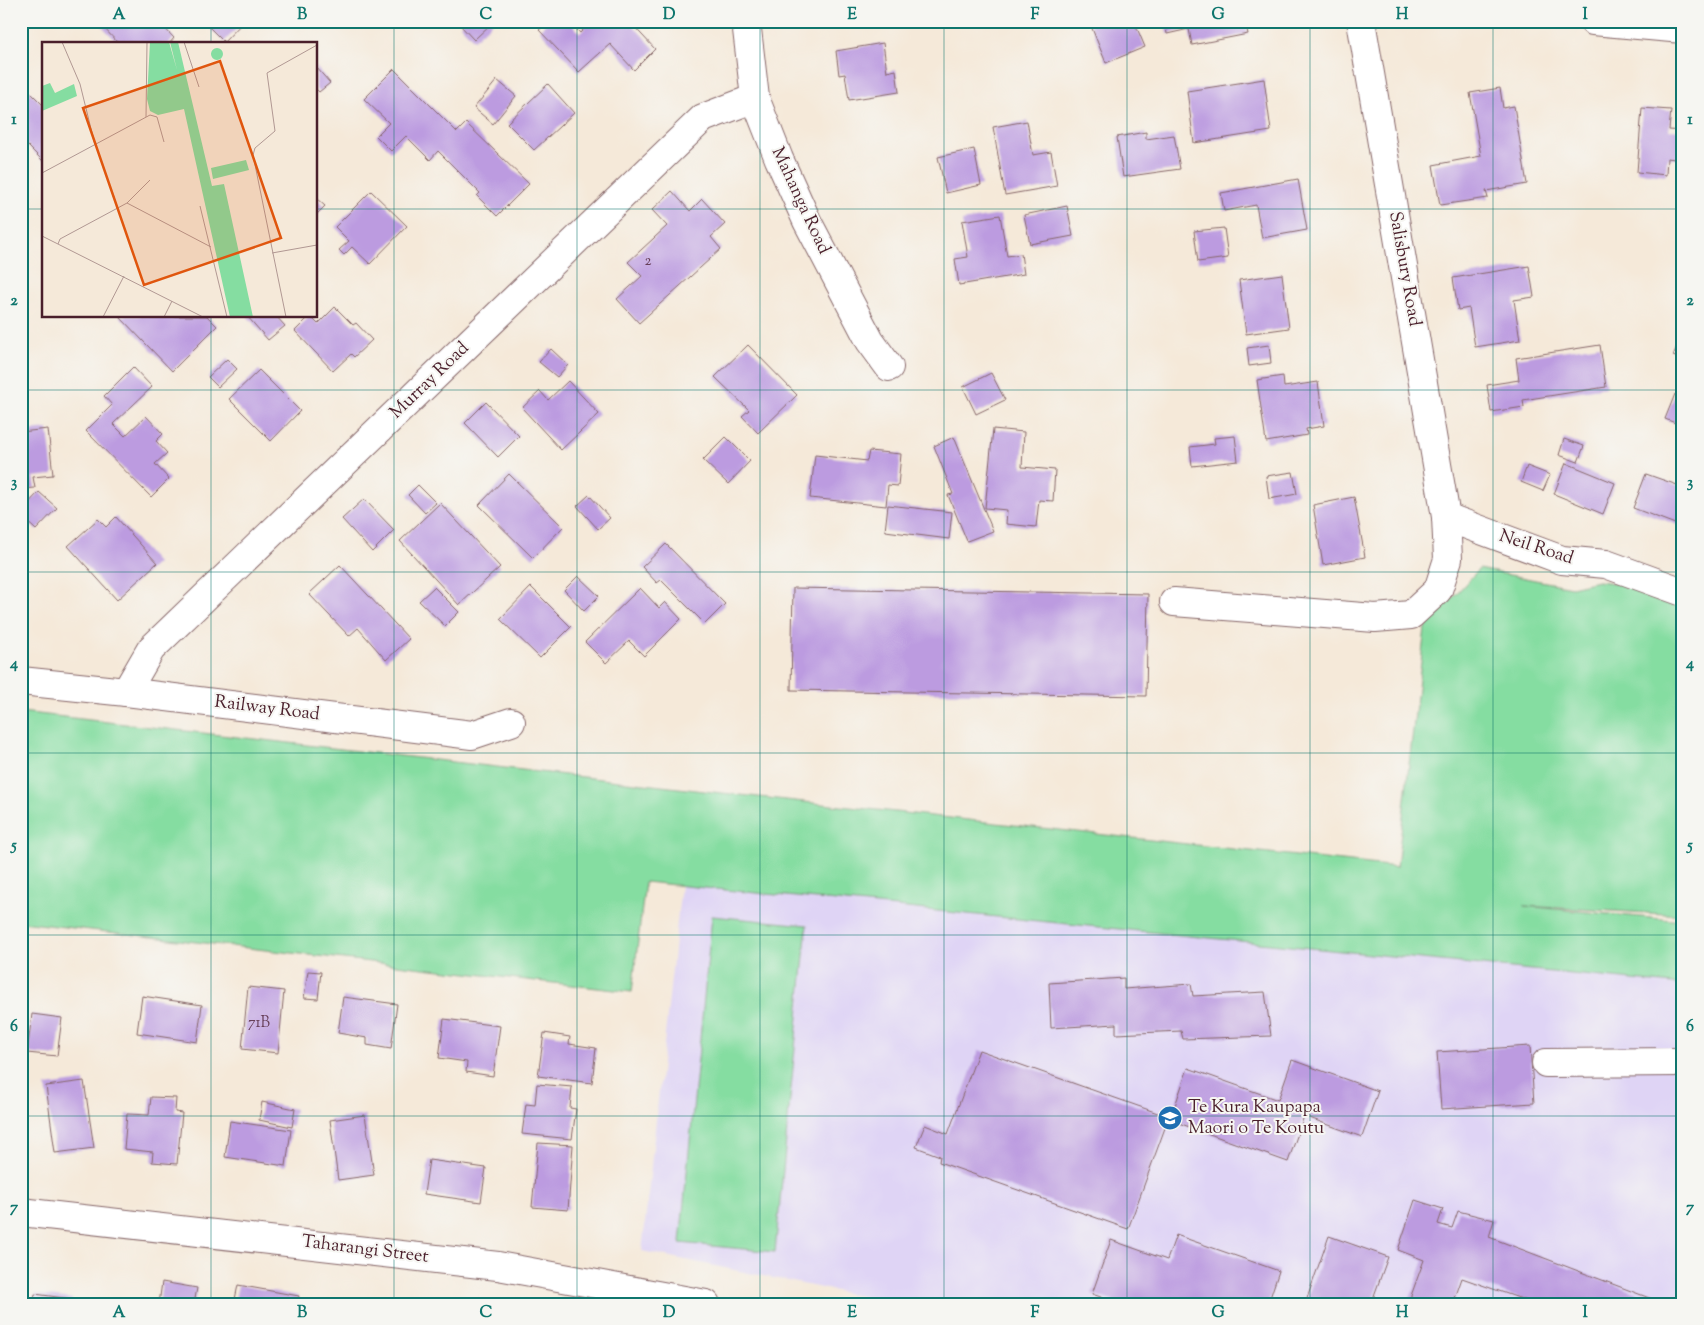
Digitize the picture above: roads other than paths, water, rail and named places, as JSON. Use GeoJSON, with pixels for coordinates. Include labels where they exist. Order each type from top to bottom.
{"type":"FeatureCollection","features":[{"type":"Feature","properties":{"kind":"street","name":"Mahanga Road"},"geometry":{"type":"LineString","coordinates":[[746,21],[756,98],[779,159],[807,222],[870,341],[888,367]]}},
{"type":"Feature","properties":{"kind":"street","name":"Salisbury Road"},"geometry":{"type":"LineString","coordinates":[[1174,602],[1375,618],[1411,615],[1438,590],[1448,559],[1446,517],[1361,21]]}},
{"type":"Feature","properties":{"kind":"street"},"geometry":{"type":"LineString","coordinates":[[1593,21],[1683,29]]}},
{"type":"Feature","properties":{"kind":"street","name":"Murray Road"},"geometry":{"type":"LineString","coordinates":[[126,692],[152,649],[703,118],[756,98]]}},
{"type":"Feature","properties":{"kind":"street","name":"Neil Road"},"geometry":{"type":"LineString","coordinates":[[1446,517],[1562,560],[1606,564],[1683,592]]}},
{"type":"Feature","properties":{"kind":"street","name":"Railway Road"},"geometry":{"type":"LineString","coordinates":[[21,681],[126,692],[472,735],[511,722]]}},
{"type":"Feature","properties":{"kind":"street"},"geometry":{"type":"LineString","coordinates":[[1546,1063],[1683,1062]]}},
{"type":"Feature","properties":{"kind":"street","name":"Taharangi Street"},"geometry":{"type":"LineString","coordinates":[[21,1212],[498,1266],[706,1304]]}},
{"type":"Feature","properties":{"kind":"place","name":"Te Kura Kaupapa Maori o Te Koutu"},"geometry":{"type":"Point","coordinates":[1170,1118]}}]}
